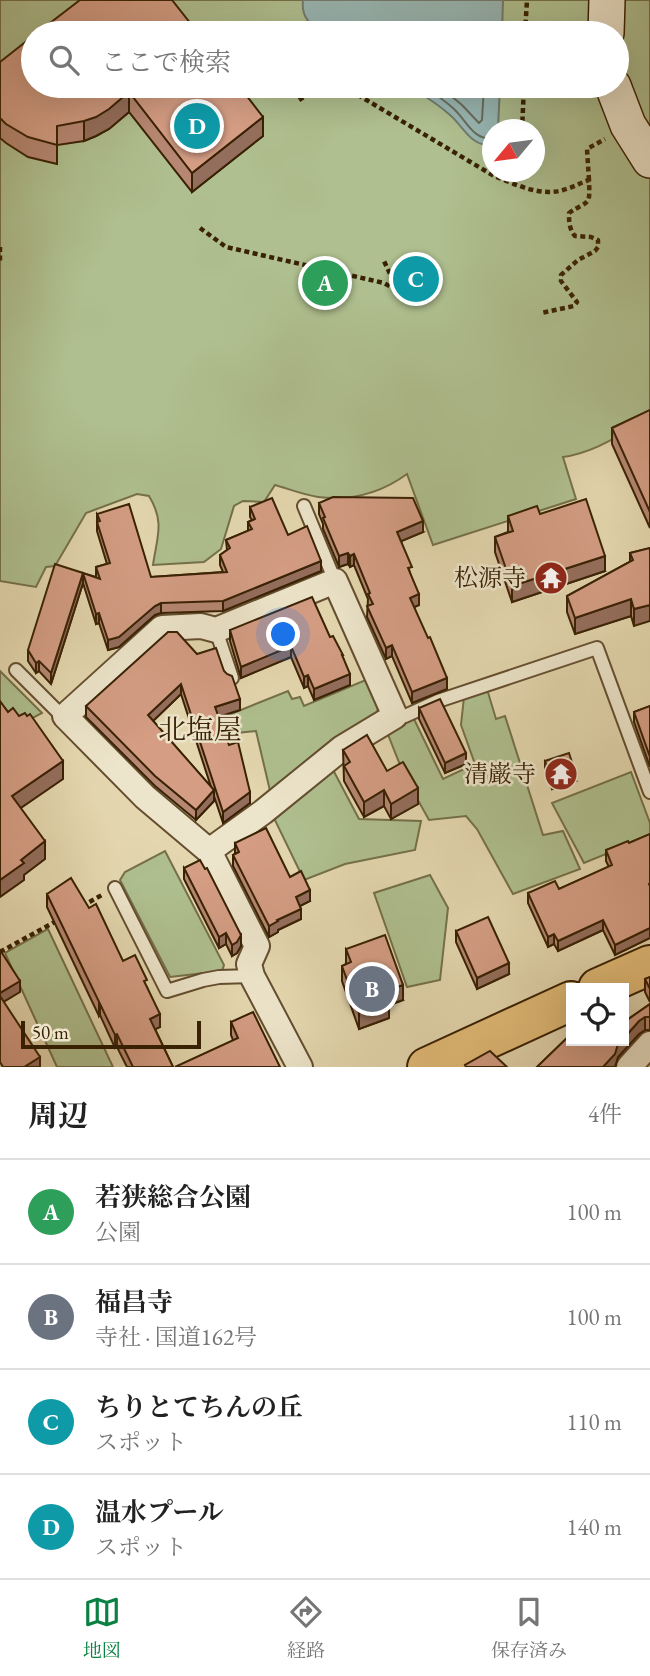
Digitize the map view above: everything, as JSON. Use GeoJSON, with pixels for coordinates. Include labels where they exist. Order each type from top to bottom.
{"type":"FeatureCollection","features":[{"type":"Feature","properties":{"kind":"highway"},"geometry":{"type":"LineString","coordinates":[[609,983],[650,965]]}},
{"type":"Feature","properties":{"kind":"highway"},"geometry":{"type":"LineString","coordinates":[[427,1067],[566,1003]]}},
{"type":"Feature","properties":{"kind":"street"},"geometry":{"type":"LineString","coordinates":[[606,21],[607,0]]}},
{"type":"Feature","properties":{"kind":"street"},"geometry":{"type":"LineString","coordinates":[[617,98],[628,125],[650,160]]}},
{"type":"Feature","properties":{"kind":"street"},"geometry":{"type":"LineString","coordinates":[[209,851],[263,812],[342,748],[395,716],[335,581],[216,630],[201,626],[162,628],[65,716],[145,797],[209,851],[257,946],[249,964],[252,976],[300,1067]]}},
{"type":"Feature","properties":{"kind":"street"},"geometry":{"type":"LineString","coordinates":[[629,1067],[649,1047]]}},
{"type":"Feature","properties":{"kind":"lane"},"geometry":{"type":"LineString","coordinates":[[304,506],[335,581]]}},
{"type":"Feature","properties":{"kind":"lane"},"geometry":{"type":"LineString","coordinates":[[216,630],[232,678]]}},
{"type":"Feature","properties":{"kind":"lane"},"geometry":{"type":"LineString","coordinates":[[395,716],[405,716],[438,701],[597,648],[650,792]]}},
{"type":"Feature","properties":{"kind":"lane"},"geometry":{"type":"LineString","coordinates":[[16,670],[65,716]]}},
{"type":"Feature","properties":{"kind":"lane"},"geometry":{"type":"LineString","coordinates":[[115,888],[167,991],[203,979],[252,976]]}},
{"type":"Feature","properties":{"kind":"path"},"geometry":{"type":"LineString","coordinates":[[526,21],[527,0]]}},
{"type":"Feature","properties":{"kind":"path"},"geometry":{"type":"LineString","coordinates":[[362,98],[482,169]]}},
{"type":"Feature","properties":{"kind":"path"},"geometry":{"type":"LineString","coordinates":[[522,119],[523,98]]}},
{"type":"Feature","properties":{"kind":"path"},"geometry":{"type":"LineString","coordinates":[[541,313],[574,306],[577,302],[561,281],[562,275],[597,247],[598,240],[592,237],[575,236],[569,222],[569,212],[590,199],[587,149]]}},
{"type":"Feature","properties":{"kind":"path"},"geometry":{"type":"LineString","coordinates":[[511,182],[550,193],[589,180]]}},
{"type":"Feature","properties":{"kind":"path"},"geometry":{"type":"LineString","coordinates":[[201,228],[226,247],[384,283],[398,291],[384,261]]}},
{"type":"Feature","properties":{"kind":"path"},"geometry":{"type":"LineString","coordinates":[[0,247],[0,262]]}},
{"type":"Feature","properties":{"kind":"path"},"geometry":{"type":"LineString","coordinates":[[81,907],[115,888]]}},
{"type":"Feature","properties":{"kind":"path"},"geometry":{"type":"LineString","coordinates":[[0,952],[69,913]]}},
{"type":"Feature","properties":{"kind":"green space"},"geometry":{"type":"Polygon","coordinates":[[[0,0],[650,0],[650,419],[597,447],[563,457],[576,499],[433,545],[407,474],[376,491],[342,498],[313,496],[275,485],[264,502],[243,501],[234,506],[221,549],[204,562],[153,565],[158,530],[157,514],[149,496],[137,494],[86,513],[55,566],[46,567],[36,587],[0,581],[0,0]]]}},
{"type":"Feature","properties":{"kind":"green space"},"geometry":{"type":"Polygon","coordinates":[[[0,671],[42,713],[27,721],[15,719],[0,703],[0,671]]]}},
{"type":"Feature","properties":{"kind":"green space"},"geometry":{"type":"Polygon","coordinates":[[[368,679],[379,703],[376,717],[271,795],[256,731],[227,734],[221,718],[288,691],[292,699],[300,697],[304,706],[368,679]]]}},
{"type":"Feature","properties":{"kind":"green space"},"geometry":{"type":"Polygon","coordinates":[[[487,689],[496,719],[505,716],[543,835],[563,831],[580,869],[513,894],[477,829],[466,816],[429,820],[404,775],[387,732],[413,717],[443,779],[475,764],[461,725],[464,697],[487,689]]]}},
{"type":"Feature","properties":{"kind":"green space"},"geometry":{"type":"Polygon","coordinates":[[[331,766],[359,819],[421,821],[415,850],[345,864],[304,880],[272,814],[331,766]]]}},
{"type":"Feature","properties":{"kind":"green space"},"geometry":{"type":"Polygon","coordinates":[[[631,772],[650,823],[650,836],[584,863],[552,803],[631,772]]]}},
{"type":"Feature","properties":{"kind":"green space"},"geometry":{"type":"Polygon","coordinates":[[[165,851],[224,965],[222,971],[170,977],[120,880],[125,872],[165,851]]]}},
{"type":"Feature","properties":{"kind":"green space"},"geometry":{"type":"Polygon","coordinates":[[[430,875],[448,908],[440,980],[407,987],[374,893],[430,875]]]}},
{"type":"Feature","properties":{"kind":"green space"},"geometry":{"type":"Polygon","coordinates":[[[48,929],[113,1067],[57,1067],[5,953],[48,929]]]}},
{"type":"Feature","properties":{"kind":"water"},"geometry":{"type":"Polygon","coordinates":[[[303,0],[503,0],[502,21],[308,21],[303,11],[303,0]]]}},
{"type":"Feature","properties":{"kind":"water"},"geometry":{"type":"Polygon","coordinates":[[[428,98],[499,98],[498,119],[482,119],[482,144],[473,140],[428,98]]]}},
{"type":"Feature","properties":{"kind":"building"},"geometry":{"type":"Polygon","coordinates":[[[80,0],[172,0],[189,21],[53,21],[80,0]]]}},
{"type":"Feature","properties":{"kind":"building"},"geometry":{"type":"Polygon","coordinates":[[[21,45],[21,98],[122,98],[96,117],[57,126],[57,145],[28,137],[0,118],[0,62],[21,45]]]}},
{"type":"Feature","properties":{"kind":"building"},"geometry":{"type":"Polygon","coordinates":[[[134,98],[248,98],[263,117],[192,173],[134,98]]]}},
{"type":"Feature","properties":{"kind":"building"},"geometry":{"type":"Polygon","coordinates":[[[650,410],[650,512],[612,428],[650,410]]]}},
{"type":"Feature","properties":{"kind":"building"},"geometry":{"type":"Polygon","coordinates":[[[333,497],[413,498],[423,521],[397,532],[412,567],[408,568],[419,594],[410,598],[447,678],[412,692],[392,645],[386,648],[367,606],[373,604],[354,554],[339,556],[323,518],[325,517],[319,503],[333,497]]]}},
{"type":"Feature","properties":{"kind":"building"},"geometry":{"type":"Polygon","coordinates":[[[272,498],[288,535],[307,526],[321,561],[223,601],[161,603],[119,637],[108,640],[99,613],[96,614],[83,573],[100,579],[96,567],[110,563],[97,514],[129,504],[151,577],[227,572],[220,555],[230,548],[226,540],[252,529],[248,522],[255,519],[250,507],[272,498]]]}},
{"type":"Feature","properties":{"kind":"building"},"geometry":{"type":"Polygon","coordinates":[[[586,499],[605,556],[512,586],[495,537],[513,531],[508,516],[537,506],[540,514],[586,499]]]}},
{"type":"Feature","properties":{"kind":"building"},"geometry":{"type":"Polygon","coordinates":[[[650,548],[650,605],[634,609],[631,599],[575,618],[567,596],[633,560],[630,553],[650,548]]]}},
{"type":"Feature","properties":{"kind":"building"},"geometry":{"type":"Polygon","coordinates":[[[55,564],[83,573],[51,673],[39,661],[36,663],[28,650],[55,564]]]}},
{"type":"Feature","properties":{"kind":"building"},"geometry":{"type":"Polygon","coordinates":[[[312,597],[330,637],[333,636],[343,655],[350,674],[314,689],[308,675],[304,677],[291,646],[241,667],[230,630],[312,597]]]}},
{"type":"Feature","properties":{"kind":"building"},"geometry":{"type":"Polygon","coordinates":[[[168,632],[177,632],[197,654],[216,648],[224,671],[232,676],[240,699],[215,707],[229,745],[238,742],[250,792],[223,812],[181,684],[148,715],[214,790],[196,810],[155,776],[86,706],[168,632]]]}},
{"type":"Feature","properties":{"kind":"building"},"geometry":{"type":"Polygon","coordinates":[[[440,699],[466,753],[445,763],[419,708],[440,699]]]}},
{"type":"Feature","properties":{"kind":"building"},"geometry":{"type":"Polygon","coordinates":[[[0,701],[8,712],[13,708],[19,716],[30,714],[63,761],[12,796],[45,841],[21,860],[24,863],[0,880],[0,701]]]}},
{"type":"Feature","properties":{"kind":"building"},"geometry":{"type":"Polygon","coordinates":[[[650,706],[650,757],[634,712],[650,706]]]}},
{"type":"Feature","properties":{"kind":"building"},"geometry":{"type":"Polygon","coordinates":[[[367,735],[387,771],[403,762],[418,788],[391,804],[384,790],[364,802],[344,766],[350,762],[343,750],[367,735]]]}},
{"type":"Feature","properties":{"kind":"building","name":"清巌寺"},"geometry":{"type":"Polygon","coordinates":[[[569,753],[576,775],[552,783],[545,761],[569,753]]]}},
{"type":"Feature","properties":{"kind":"building"},"geometry":{"type":"Polygon","coordinates":[[[266,828],[290,877],[301,871],[310,890],[296,897],[301,909],[269,926],[233,855],[239,852],[235,843],[266,828]]]}},
{"type":"Feature","properties":{"kind":"building"},"geometry":{"type":"Polygon","coordinates":[[[650,834],[650,928],[615,945],[603,920],[558,941],[554,934],[548,937],[528,893],[555,881],[559,889],[612,865],[606,850],[650,834]]]}},
{"type":"Feature","properties":{"kind":"building"},"geometry":{"type":"Polygon","coordinates":[[[200,860],[205,869],[207,868],[241,935],[232,945],[226,933],[219,937],[184,868],[200,860]]]}},
{"type":"Feature","properties":{"kind":"building"},"geometry":{"type":"Polygon","coordinates":[[[71,878],[89,908],[96,904],[123,961],[135,955],[160,1014],[150,1019],[173,1067],[133,1067],[117,1034],[115,1035],[47,894],[71,878]]]}},
{"type":"Feature","properties":{"kind":"building"},"geometry":{"type":"Polygon","coordinates":[[[488,917],[509,963],[477,978],[456,931],[488,917]]]}},
{"type":"Feature","properties":{"kind":"building"},"geometry":{"type":"Polygon","coordinates":[[[385,935],[403,985],[385,991],[389,1002],[359,1013],[342,966],[351,962],[346,949],[385,935]]]}},
{"type":"Feature","properties":{"kind":"building"},"geometry":{"type":"Polygon","coordinates":[[[0,950],[20,981],[0,993],[0,950]]]}},
{"type":"Feature","properties":{"kind":"building"},"geometry":{"type":"Polygon","coordinates":[[[0,996],[40,1057],[24,1067],[3,1067],[0,1062],[0,996]]]}},
{"type":"Feature","properties":{"kind":"building"},"geometry":{"type":"Polygon","coordinates":[[[650,1004],[650,1017],[639,1021],[629,1032],[629,1019],[650,1004]]]}},
{"type":"Feature","properties":{"kind":"building"},"geometry":{"type":"Polygon","coordinates":[[[253,1012],[280,1067],[175,1067],[238,1038],[231,1022],[253,1012]]]}},
{"type":"Feature","properties":{"kind":"building"},"geometry":{"type":"Polygon","coordinates":[[[566,1039],[566,1046],[617,1046],[615,1054],[603,1067],[537,1067],[566,1039]]]}},
{"type":"Feature","properties":{"kind":"building"},"geometry":{"type":"Polygon","coordinates":[[[490,1051],[507,1067],[466,1067],[465,1065],[490,1051]]]}},
{"type":"Feature","properties":{"kind":"place","name":"温水プール"},"geometry":{"type":"Point","coordinates":[197,126]}},
{"type":"Feature","properties":{"kind":"place","name":"ちりとてちんの丘"},"geometry":{"type":"Point","coordinates":[416,279]}},
{"type":"Feature","properties":{"kind":"place","name":"若狭総合公園"},"geometry":{"type":"Point","coordinates":[325,283]}},
{"type":"Feature","properties":{"kind":"place","name":"松源寺"},"geometry":{"type":"Point","coordinates":[551,578]}},
{"type":"Feature","properties":{"kind":"place","name":"清巌寺"},"geometry":{"type":"Point","coordinates":[561,774]}},
{"type":"Feature","properties":{"kind":"place","name":"福昌寺"},"geometry":{"type":"Point","coordinates":[372,989]}},
{"type":"Feature","properties":{"kind":"district","name":"北塩屋"},"geometry":{"type":"Point","coordinates":[200,729]}}]}
